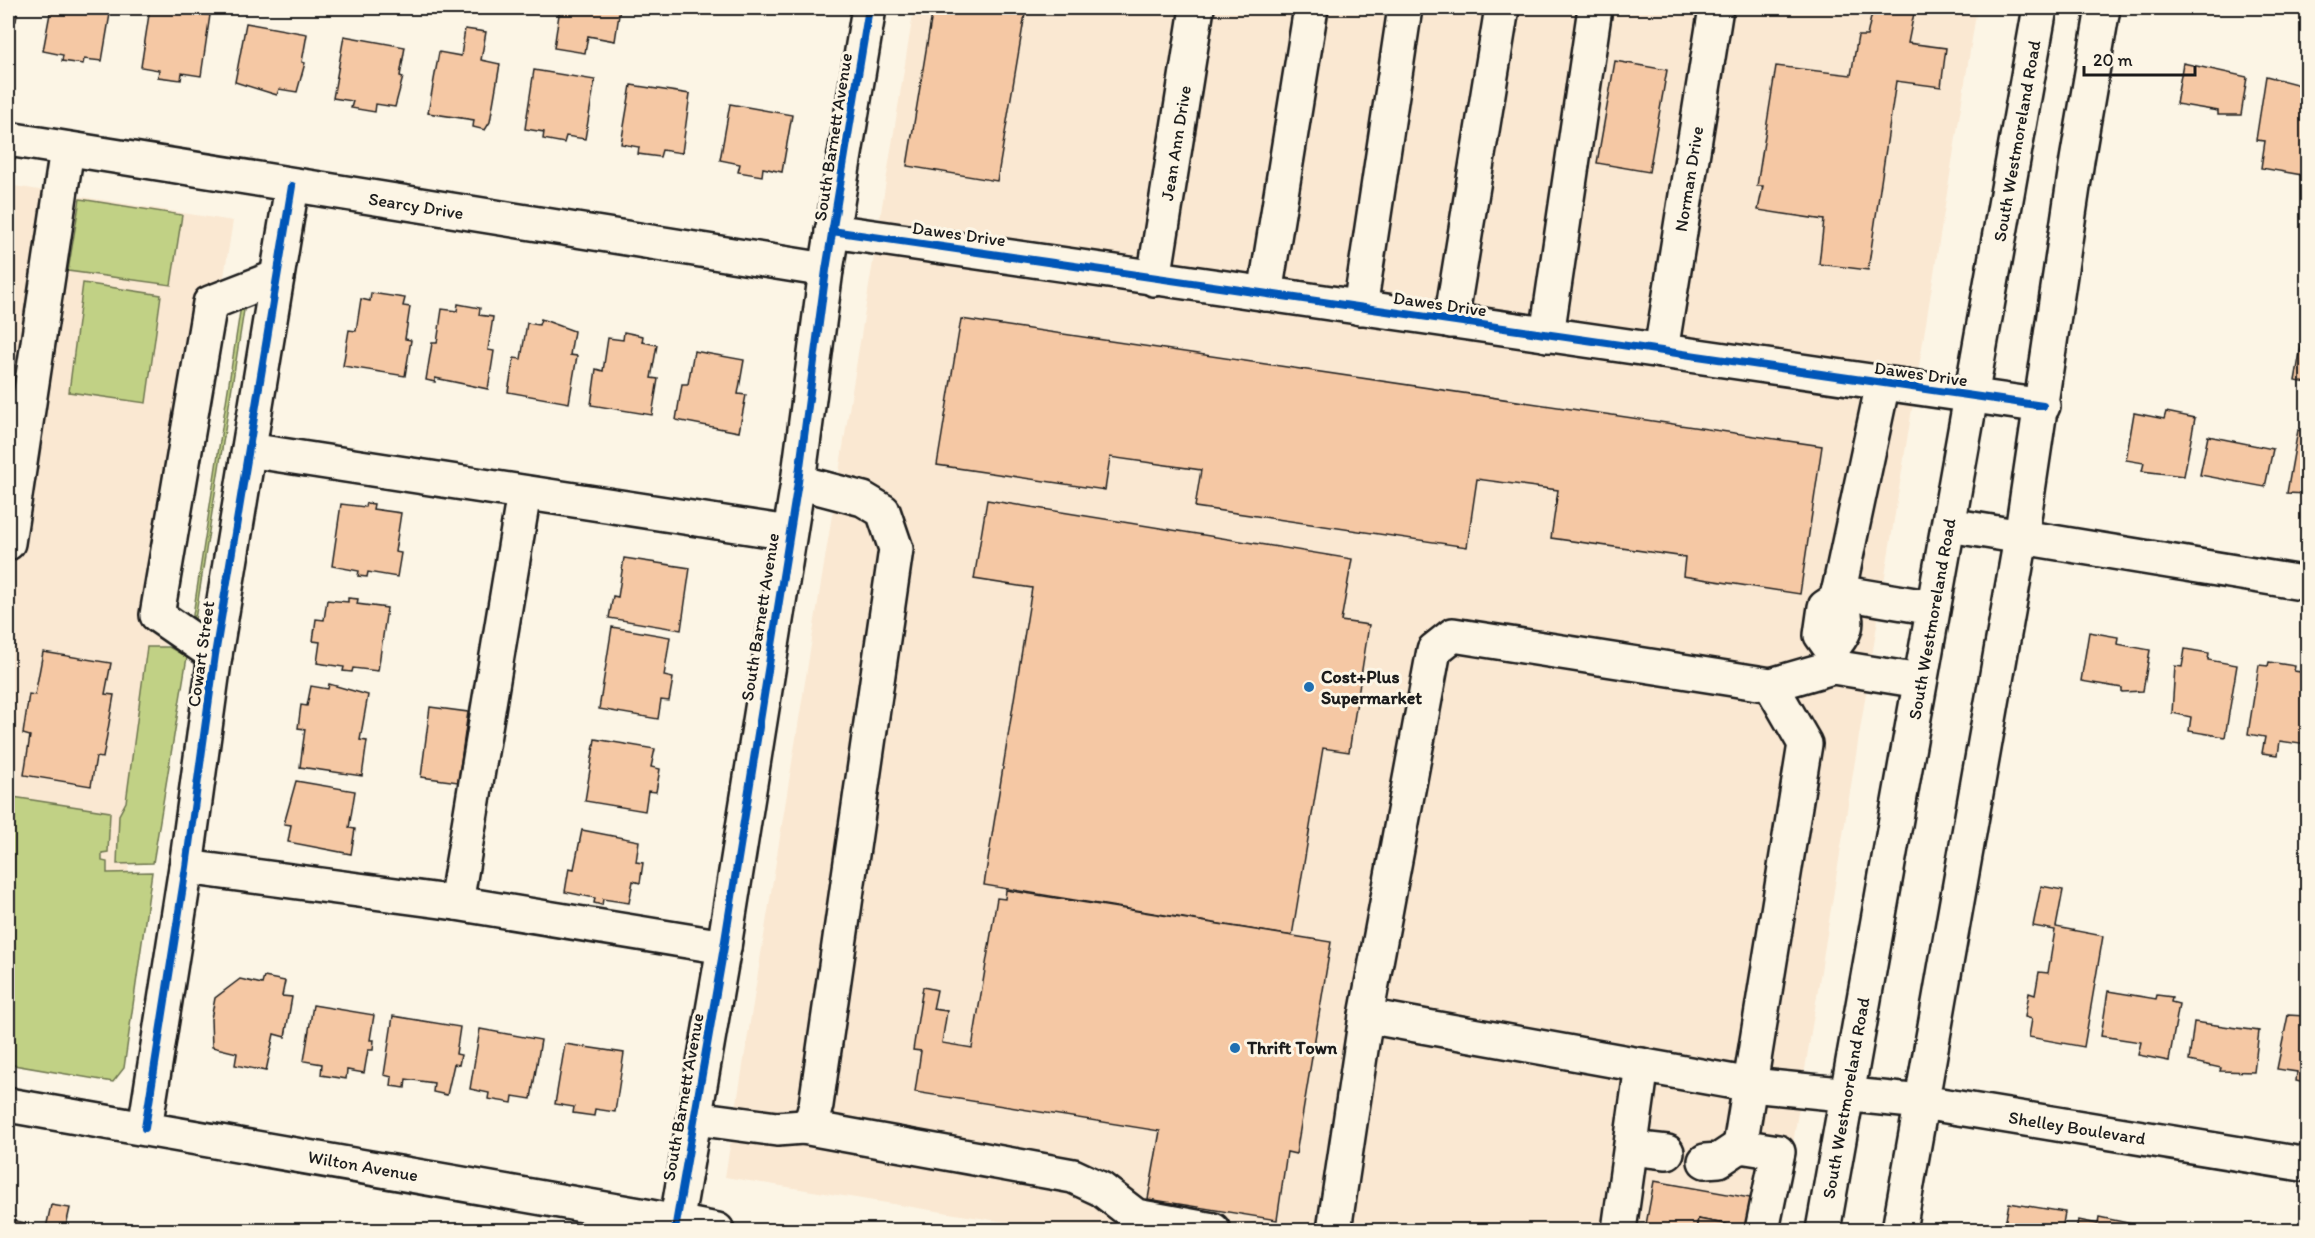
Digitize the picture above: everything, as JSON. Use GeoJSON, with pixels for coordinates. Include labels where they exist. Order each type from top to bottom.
{"type":"FeatureCollection","features":[{"type":"Feature","properties":{"kind":"street","name":"South Barnett Avenue"},"geometry":{"type":"LineString","coordinates":[[675,1226],[724,948],[798,482],[832,231],[869,8]]}},
{"type":"Feature","properties":{"kind":"street","name":"Jean Ann Drive"},"geometry":{"type":"LineString","coordinates":[[1154,279],[1197,8]]}},
{"type":"Feature","properties":{"kind":"street"},"geometry":{"type":"LineString","coordinates":[[1265,294],[1311,8]]}},
{"type":"Feature","properties":{"kind":"street"},"geometry":{"type":"LineString","coordinates":[[1360,308],[1405,8]]}},
{"type":"Feature","properties":{"kind":"street"},"geometry":{"type":"LineString","coordinates":[[1452,321],[1502,8]]}},
{"type":"Feature","properties":{"kind":"street"},"geometry":{"type":"LineString","coordinates":[[1547,334],[1595,8]]}},
{"type":"Feature","properties":{"kind":"street","name":"Norman Drive"},"geometry":{"type":"LineString","coordinates":[[1661,351],[1716,8]]}},
{"type":"Feature","properties":{"kind":"street","name":"South Westmoreland Road"},"geometry":{"type":"LineString","coordinates":[[1823,1230],[2040,8]]}},
{"type":"Feature","properties":{"kind":"street"},"geometry":{"type":"LineString","coordinates":[[1899,1230],[2021,538],[2043,406],[2077,160],[2103,8]]}},
{"type":"Feature","properties":{"kind":"street","name":"Searcy Drive"},"geometry":{"type":"LineString","coordinates":[[8,139],[826,270]]}},
{"type":"Feature","properties":{"kind":"street"},"geometry":{"type":"LineString","coordinates":[[8,543],[67,148]]}},
{"type":"Feature","properties":{"kind":"street","name":"Cowart Street"},"geometry":{"type":"LineString","coordinates":[[145,1128],[186,867],[215,655],[292,186]]}},
{"type":"Feature","properties":{"kind":"street","name":"Dawes Drive"},"geometry":{"type":"LineString","coordinates":[[832,231],[2043,406]]}},
{"type":"Feature","properties":{"kind":"street"},"geometry":{"type":"LineString","coordinates":[[215,655],[157,615],[210,303],[277,277]]}},
{"type":"Feature","properties":{"kind":"street"},"geometry":{"type":"LineString","coordinates":[[1334,1230],[1366,1016],[1434,650],[1453,635],[1771,685],[1832,658],[1845,635],[1846,613],[1838,596],[1883,383]]}},
{"type":"Feature","properties":{"kind":"street"},"geometry":{"type":"LineString","coordinates":[[249,450],[789,534]]}},
{"type":"Feature","properties":{"kind":"street"},"geometry":{"type":"LineString","coordinates":[[798,482],[863,499],[883,511],[896,549],[816,1105],[812,1119],[803,1127]]}},
{"type":"Feature","properties":{"kind":"street"},"geometry":{"type":"LineString","coordinates":[[456,903],[524,493]]}},
{"type":"Feature","properties":{"kind":"street"},"geometry":{"type":"LineString","coordinates":[[1949,525],[2307,584]]}},
{"type":"Feature","properties":{"kind":"street"},"geometry":{"type":"LineString","coordinates":[[1838,596],[1933,608]]}},
{"type":"Feature","properties":{"kind":"street"},"geometry":{"type":"LineString","coordinates":[[1832,658],[1920,681]]}},
{"type":"Feature","properties":{"kind":"street"},"geometry":{"type":"LineString","coordinates":[[1705,1161],[1719,1161],[1740,1146],[1805,744],[1771,685]]}},
{"type":"Feature","properties":{"kind":"street"},"geometry":{"type":"LineString","coordinates":[[186,867],[456,903],[724,948]]}},
{"type":"Feature","properties":{"kind":"street","name":"Shelley Boulevard"},"geometry":{"type":"LineString","coordinates":[[1366,1016],[1751,1085],[1922,1102],[2307,1165]]}},
{"type":"Feature","properties":{"kind":"street"},"geometry":{"type":"LineString","coordinates":[[1619,1230],[1642,1065]]}},
{"type":"Feature","properties":{"kind":"street","name":"Wilton Avenue"},"geometry":{"type":"LineString","coordinates":[[8,1105],[145,1128],[675,1226],[717,1230]]}},
{"type":"Feature","properties":{"kind":"street"},"geometry":{"type":"LineString","coordinates":[[695,1118],[777,1129],[803,1127],[1073,1176],[1101,1189],[1136,1215],[1213,1230]]}},
{"type":"Feature","properties":{"kind":"street"},"geometry":{"type":"LineString","coordinates":[[1740,1146],[1778,1152],[1762,1230]]}},
{"type":"Feature","properties":{"kind":"street"},"geometry":{"type":"LineString","coordinates":[[1631,1148],[1667,1152]]}},
{"type":"Feature","properties":{"kind":"shaded area"},"geometry":{"type":"Polygon","coordinates":[[[914,8],[1977,8],[1779,1230],[1054,1230],[725,1177],[914,8]]]}},
{"type":"Feature","properties":{"kind":"shaded area"},"geometry":{"type":"Polygon","coordinates":[[[8,185],[233,221],[95,1075],[8,1061],[8,185]]]}},
{"type":"Feature","properties":{"kind":"green space"},"geometry":{"type":"Polygon","coordinates":[[[80,199],[182,215],[171,285],[68,271],[80,199]]]}},
{"type":"Feature","properties":{"kind":"green space"},"geometry":{"type":"Polygon","coordinates":[[[83,283],[161,295],[146,403],[69,392],[83,283]]]}},
{"type":"Feature","properties":{"kind":"green space"},"geometry":{"type":"Polygon","coordinates":[[[242,299],[244,310],[194,626],[193,615],[242,299]]]}},
{"type":"Feature","properties":{"kind":"green space"},"geometry":{"type":"Polygon","coordinates":[[[8,374],[18,383],[8,454],[8,374]]]}},
{"type":"Feature","properties":{"kind":"green space"},"geometry":{"type":"Polygon","coordinates":[[[147,647],[169,647],[187,657],[153,863],[117,864],[119,815],[126,802],[147,647]]]}},
{"type":"Feature","properties":{"kind":"green space"},"geometry":{"type":"Polygon","coordinates":[[[13,797],[110,812],[108,852],[102,853],[102,861],[107,862],[107,873],[152,872],[124,1068],[113,1082],[8,1064],[8,808],[12,808],[13,797]]]}},
{"type":"Feature","properties":{"kind":"building"},"geometry":{"type":"Polygon","coordinates":[[[8,8],[15,8],[14,14],[17,15],[16,21],[13,21],[9,45],[8,8]]]}},
{"type":"Feature","properties":{"kind":"building"},"geometry":{"type":"Polygon","coordinates":[[[51,8],[111,8],[102,61],[84,59],[83,64],[62,61],[63,55],[43,51],[51,8]]]}},
{"type":"Feature","properties":{"kind":"building"},"geometry":{"type":"Polygon","coordinates":[[[150,8],[210,15],[201,76],[182,73],[181,80],[158,77],[159,70],[141,67],[150,8]]]}},
{"type":"Feature","properties":{"kind":"building"},"geometry":{"type":"Polygon","coordinates":[[[560,8],[620,8],[615,41],[588,36],[585,53],[554,48],[560,8]]]}},
{"type":"Feature","properties":{"kind":"building"},"geometry":{"type":"Polygon","coordinates":[[[933,8],[1026,8],[997,181],[907,166],[933,8]]]}},
{"type":"Feature","properties":{"kind":"building"},"geometry":{"type":"Polygon","coordinates":[[[1873,8],[1915,8],[1908,43],[1946,48],[1941,87],[1896,81],[1868,270],[1819,264],[1824,220],[1758,210],[1763,186],[1757,186],[1776,66],[1851,75],[1858,36],[1867,36],[1873,8]]]}},
{"type":"Feature","properties":{"kind":"building"},"geometry":{"type":"Polygon","coordinates":[[[246,23],[307,34],[302,62],[305,63],[297,92],[279,89],[277,95],[235,82],[246,23]]]}},
{"type":"Feature","properties":{"kind":"building"},"geometry":{"type":"Polygon","coordinates":[[[465,29],[486,32],[481,60],[500,64],[490,122],[485,130],[473,127],[474,120],[428,113],[439,52],[461,56],[465,29]]]}},
{"type":"Feature","properties":{"kind":"building"},"geometry":{"type":"Polygon","coordinates":[[[344,36],[405,47],[400,76],[403,77],[395,107],[376,104],[375,112],[351,108],[353,101],[333,98],[344,36]]]}},
{"type":"Feature","properties":{"kind":"building"},"geometry":{"type":"Polygon","coordinates":[[[1615,61],[1667,70],[1649,172],[1597,163],[1615,61]]]}},
{"type":"Feature","properties":{"kind":"building"},"geometry":{"type":"Polygon","coordinates":[[[2183,63],[2247,77],[2241,115],[2218,115],[2218,111],[2176,104],[2183,63]]]}},
{"type":"Feature","properties":{"kind":"building"},"geometry":{"type":"Polygon","coordinates":[[[534,70],[595,80],[585,139],[566,136],[564,143],[543,139],[544,132],[525,129],[534,70]]]}},
{"type":"Feature","properties":{"kind":"building"},"geometry":{"type":"Polygon","coordinates":[[[2266,76],[2308,87],[2308,176],[2261,168],[2265,141],[2256,140],[2266,76]]]}},
{"type":"Feature","properties":{"kind":"building"},"geometry":{"type":"Polygon","coordinates":[[[631,85],[690,94],[682,153],[662,150],[660,157],[638,154],[639,147],[621,144],[631,85]]]}},
{"type":"Feature","properties":{"kind":"building"},"geometry":{"type":"Polygon","coordinates":[[[730,104],[792,115],[782,172],[763,168],[762,176],[738,172],[740,164],[720,160],[730,104]]]}},
{"type":"Feature","properties":{"kind":"building"},"geometry":{"type":"Polygon","coordinates":[[[371,293],[405,298],[403,306],[410,307],[405,339],[411,340],[405,376],[343,366],[349,330],[356,331],[361,299],[370,301],[371,293]]]}},
{"type":"Feature","properties":{"kind":"building"},"geometry":{"type":"Polygon","coordinates":[[[458,304],[480,308],[479,315],[493,317],[488,350],[494,351],[488,389],[435,378],[435,382],[426,380],[432,343],[437,343],[442,309],[457,311],[458,304]]]}},
{"type":"Feature","properties":{"kind":"building"},"geometry":{"type":"Polygon","coordinates":[[[541,319],[574,331],[570,355],[577,356],[569,403],[508,392],[514,358],[521,359],[527,323],[539,325],[541,319]]]}},
{"type":"Feature","properties":{"kind":"building"},"geometry":{"type":"Polygon","coordinates":[[[961,319],[1822,446],[1800,594],[1683,576],[1685,557],[1551,538],[1558,490],[1477,479],[1467,547],[1195,507],[1201,470],[1110,457],[1105,490],[937,465],[961,319]]]}},
{"type":"Feature","properties":{"kind":"building"},"geometry":{"type":"Polygon","coordinates":[[[2305,324],[2308,324],[2308,383],[2295,381],[2305,324]]]}},
{"type":"Feature","properties":{"kind":"building"},"geometry":{"type":"Polygon","coordinates":[[[624,332],[643,336],[642,342],[657,345],[651,378],[658,379],[652,415],[591,405],[596,369],[603,371],[608,338],[623,340],[624,332]]]}},
{"type":"Feature","properties":{"kind":"building"},"geometry":{"type":"Polygon","coordinates":[[[694,351],[744,360],[738,394],[746,395],[739,432],[676,420],[682,384],[688,384],[694,351]]]}},
{"type":"Feature","properties":{"kind":"building"},"geometry":{"type":"Polygon","coordinates":[[[2166,412],[2195,418],[2184,476],[2142,471],[2144,463],[2126,460],[2134,413],[2164,419],[2166,412]]]}},
{"type":"Feature","properties":{"kind":"building"},"geometry":{"type":"Polygon","coordinates":[[[2298,430],[2308,432],[2308,494],[2287,493],[2298,430]]]}},
{"type":"Feature","properties":{"kind":"building"},"geometry":{"type":"Polygon","coordinates":[[[2208,436],[2273,449],[2265,487],[2200,475],[2208,436]]]}},
{"type":"Feature","properties":{"kind":"building"},"geometry":{"type":"Polygon","coordinates":[[[987,500],[1352,559],[1341,621],[1369,625],[1349,752],[1323,748],[1292,936],[984,885],[1032,588],[974,579],[987,500]]]}},
{"type":"Feature","properties":{"kind":"building"},"geometry":{"type":"Polygon","coordinates":[[[366,503],[374,504],[373,509],[401,513],[395,552],[401,553],[397,577],[368,572],[367,577],[358,576],[359,571],[332,566],[341,504],[365,507],[366,503]]]}},
{"type":"Feature","properties":{"kind":"building"},"geometry":{"type":"Polygon","coordinates":[[[624,558],[690,568],[681,630],[609,618],[613,596],[618,597],[624,558]]]}},
{"type":"Feature","properties":{"kind":"building"},"geometry":{"type":"Polygon","coordinates":[[[348,598],[358,599],[357,604],[387,608],[378,671],[353,668],[352,672],[343,671],[344,667],[317,663],[320,642],[313,641],[316,619],[324,620],[327,600],[348,602],[348,598]]]}},
{"type":"Feature","properties":{"kind":"building"},"geometry":{"type":"Polygon","coordinates":[[[612,627],[670,637],[664,676],[673,678],[669,701],[661,700],[658,719],[599,709],[612,627]]]}},
{"type":"Feature","properties":{"kind":"building"},"geometry":{"type":"Polygon","coordinates":[[[2089,632],[2118,637],[2117,644],[2150,650],[2143,691],[2122,692],[2122,688],[2081,681],[2089,632]]]}},
{"type":"Feature","properties":{"kind":"building"},"geometry":{"type":"Polygon","coordinates":[[[2185,649],[2209,653],[2208,660],[2237,665],[2225,737],[2189,731],[2191,717],[2172,713],[2175,666],[2182,667],[2185,649]]]}},
{"type":"Feature","properties":{"kind":"building"},"geometry":{"type":"Polygon","coordinates":[[[43,652],[111,663],[105,694],[114,695],[103,758],[96,757],[91,786],[24,775],[30,736],[23,734],[29,694],[35,695],[43,652]]]}},
{"type":"Feature","properties":{"kind":"building"},"geometry":{"type":"Polygon","coordinates":[[[2269,662],[2295,666],[2294,671],[2308,673],[2307,745],[2280,741],[2278,755],[2262,753],[2265,737],[2248,734],[2259,665],[2268,666],[2269,662]]]}},
{"type":"Feature","properties":{"kind":"building"},"geometry":{"type":"Polygon","coordinates":[[[329,684],[368,695],[360,740],[367,741],[362,776],[300,767],[305,729],[298,728],[301,705],[307,706],[311,686],[328,689],[329,684]]]}},
{"type":"Feature","properties":{"kind":"building"},"geometry":{"type":"Polygon","coordinates":[[[430,707],[468,712],[458,782],[421,777],[430,707]]]}},
{"type":"Feature","properties":{"kind":"building"},"geometry":{"type":"Polygon","coordinates":[[[595,739],[655,749],[651,767],[660,769],[656,792],[648,791],[645,811],[585,801],[595,739]]]}},
{"type":"Feature","properties":{"kind":"building"},"geometry":{"type":"Polygon","coordinates":[[[296,781],[355,791],[349,828],[355,829],[351,854],[288,842],[291,825],[284,824],[296,781]]]}},
{"type":"Feature","properties":{"kind":"building"},"geometry":{"type":"Polygon","coordinates":[[[582,830],[639,841],[636,862],[643,863],[640,883],[633,881],[629,903],[603,899],[602,905],[594,903],[595,898],[565,892],[569,868],[574,869],[582,830]]]}},
{"type":"Feature","properties":{"kind":"building"},"geometry":{"type":"Polygon","coordinates":[[[2041,886],[2063,890],[2056,927],[2103,936],[2084,1047],[2029,1037],[2032,1019],[2025,1017],[2029,993],[2035,995],[2039,972],[2048,973],[2055,930],[2033,926],[2041,886]]]}},
{"type":"Feature","properties":{"kind":"building"},"geometry":{"type":"Polygon","coordinates":[[[1006,890],[1331,942],[1296,1154],[1287,1152],[1277,1220],[1148,1199],[1160,1131],[915,1092],[921,1051],[913,1050],[923,987],[937,990],[933,1009],[947,1011],[942,1043],[972,1048],[997,898],[1005,899],[1006,890]]]}},
{"type":"Feature","properties":{"kind":"building"},"geometry":{"type":"Polygon","coordinates":[[[264,977],[285,981],[282,996],[292,997],[285,1037],[274,1034],[266,1071],[235,1065],[237,1053],[212,1047],[211,1019],[215,998],[240,979],[262,984],[264,977]]]}},
{"type":"Feature","properties":{"kind":"building"},"geometry":{"type":"Polygon","coordinates":[[[2108,991],[2156,999],[2157,995],[2172,997],[2171,1002],[2179,1004],[2169,1061],[2138,1055],[2141,1042],[2101,1036],[2108,991]]]}},
{"type":"Feature","properties":{"kind":"building"},"geometry":{"type":"Polygon","coordinates":[[[313,1005],[374,1015],[370,1040],[374,1040],[373,1050],[368,1050],[364,1073],[347,1070],[346,1079],[321,1075],[322,1064],[304,1061],[313,1005]]]}},
{"type":"Feature","properties":{"kind":"building"},"geometry":{"type":"Polygon","coordinates":[[[2307,1007],[2308,1084],[2296,1081],[2297,1072],[2277,1069],[2288,1015],[2305,1016],[2307,1007]]]}},
{"type":"Feature","properties":{"kind":"building"},"geometry":{"type":"Polygon","coordinates":[[[393,1016],[460,1027],[456,1054],[461,1055],[459,1065],[454,1064],[447,1095],[433,1092],[434,1083],[406,1079],[405,1088],[391,1086],[392,1077],[384,1075],[393,1016]]]}},
{"type":"Feature","properties":{"kind":"building"},"geometry":{"type":"Polygon","coordinates":[[[2194,1022],[2259,1031],[2254,1072],[2220,1071],[2221,1068],[2189,1061],[2194,1022]]]}},
{"type":"Feature","properties":{"kind":"building"},"geometry":{"type":"Polygon","coordinates":[[[480,1029],[541,1040],[531,1099],[513,1096],[512,1103],[488,1099],[489,1093],[470,1089],[480,1029]]]}},
{"type":"Feature","properties":{"kind":"building"},"geometry":{"type":"Polygon","coordinates":[[[565,1044],[624,1053],[615,1112],[595,1109],[594,1116],[573,1113],[574,1107],[555,1104],[565,1044]]]}},
{"type":"Feature","properties":{"kind":"building"},"geometry":{"type":"Polygon","coordinates":[[[1654,1181],[1756,1199],[1750,1229],[1698,1219],[1696,1230],[1645,1230],[1654,1181]]]}},
{"type":"Feature","properties":{"kind":"building"},"geometry":{"type":"Polygon","coordinates":[[[2009,1203],[2065,1212],[2062,1230],[2004,1230],[2009,1203]]]}},
{"type":"Feature","properties":{"kind":"building"},"geometry":{"type":"Polygon","coordinates":[[[51,1205],[70,1208],[65,1230],[8,1230],[8,1219],[46,1228],[51,1205]]]}},
{"type":"Feature","properties":{"kind":"building"},"geometry":{"type":"Polygon","coordinates":[[[2099,1217],[2147,1227],[2146,1230],[2076,1230],[2078,1220],[2098,1224],[2099,1217]]]}},
{"type":"Feature","properties":{"kind":"building"},"geometry":{"type":"Polygon","coordinates":[[[1698,1219],[1741,1227],[1740,1230],[1696,1230],[1698,1219]]]}},
{"type":"Feature","properties":{"kind":"cycle path"},"geometry":{"type":"LineString","coordinates":[[675,1230],[724,947],[798,482],[826,270],[869,8]]}},
{"type":"Feature","properties":{"kind":"cycle path"},"geometry":{"type":"LineString","coordinates":[[145,1128],[186,867],[215,655],[292,186]]}},
{"type":"Feature","properties":{"kind":"cycle path"},"geometry":{"type":"LineString","coordinates":[[832,231],[2043,406]]}},
{"type":"Feature","properties":{"kind":"place","name":"Cost+Plus Supermarket"},"geometry":{"type":"Point","coordinates":[1309,687]}},
{"type":"Feature","properties":{"kind":"place","name":"Thrift Town"},"geometry":{"type":"Point","coordinates":[1235,1048]}}]}
